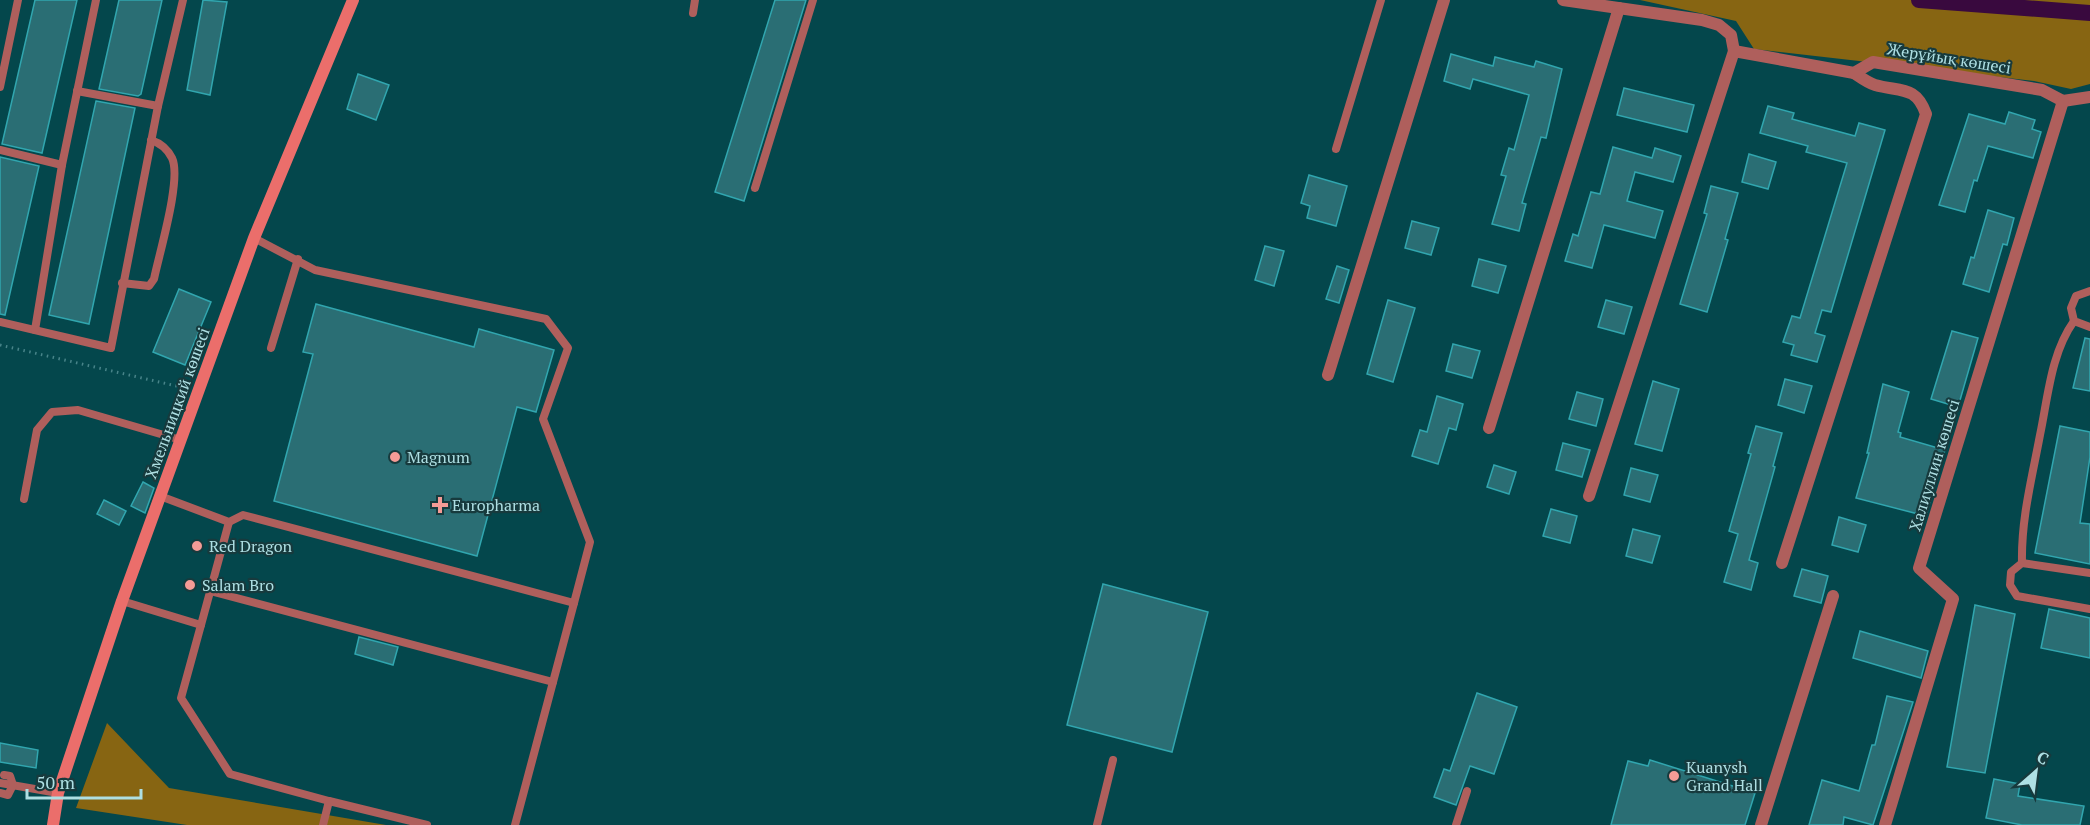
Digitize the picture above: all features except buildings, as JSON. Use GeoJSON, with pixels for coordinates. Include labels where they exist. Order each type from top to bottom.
{"type":"FeatureCollection","features":[{"type":"Feature","properties":{"kind":"street","name":"Хмельницкий көшесі"},"geometry":{"type":"LineString","coordinates":[[53,825],[57,793],[160,496],[254,238],[352,0]]}},
{"type":"Feature","properties":{"kind":"street"},"geometry":{"type":"LineString","coordinates":[[1329,375],[1444,0]]}},
{"type":"Feature","properties":{"kind":"street"},"geometry":{"type":"LineString","coordinates":[[1563,0],[1719,25],[1731,35],[1734,51],[1589,496]]}},
{"type":"Feature","properties":{"kind":"street"},"geometry":{"type":"LineString","coordinates":[[1488,428],[1619,8]]}},
{"type":"Feature","properties":{"kind":"street"},"geometry":{"type":"LineString","coordinates":[[1734,51],[1854,73],[1872,84],[1911,92],[1922,100],[1926,114],[1782,563]]}},
{"type":"Feature","properties":{"kind":"street","name":"Жерұйық көшесі"},"geometry":{"type":"LineString","coordinates":[[1854,73],[1873,62],[2042,90],[2063,102]]}},
{"type":"Feature","properties":{"kind":"street"},"geometry":{"type":"LineString","coordinates":[[2063,102],[2090,97]]}},
{"type":"Feature","properties":{"kind":"street","name":"Халиуллин көшесі"},"geometry":{"type":"LineString","coordinates":[[1885,825],[1953,599],[1919,568],[2063,102]]}},
{"type":"Feature","properties":{"kind":"street"},"geometry":{"type":"LineString","coordinates":[[1761,825],[1833,596]]}},
{"type":"Feature","properties":{"kind":"lane"},"geometry":{"type":"LineString","coordinates":[[0,87],[3,54],[18,0]]}},
{"type":"Feature","properties":{"kind":"lane"},"geometry":{"type":"LineString","coordinates":[[35,330],[62,165],[96,0]]}},
{"type":"Feature","properties":{"kind":"lane"},"geometry":{"type":"LineString","coordinates":[[0,322],[111,348],[158,106],[183,0]]}},
{"type":"Feature","properties":{"kind":"lane"},"geometry":{"type":"LineString","coordinates":[[693,13],[695,0]]}},
{"type":"Feature","properties":{"kind":"lane"},"geometry":{"type":"LineString","coordinates":[[755,188],[813,0]]}},
{"type":"Feature","properties":{"kind":"lane"},"geometry":{"type":"LineString","coordinates":[[1336,149],[1381,0]]}},
{"type":"Feature","properties":{"kind":"lane"},"geometry":{"type":"LineString","coordinates":[[77,91],[158,106]]}},
{"type":"Feature","properties":{"kind":"lane"},"geometry":{"type":"LineString","coordinates":[[122,283],[149,286],[154,279],[175,183],[173,159],[158,143],[151,140]]}},
{"type":"Feature","properties":{"kind":"lane"},"geometry":{"type":"LineString","coordinates":[[0,150],[62,165]]}},
{"type":"Feature","properties":{"kind":"lane"},"geometry":{"type":"LineString","coordinates":[[254,238],[298,259],[315,270],[546,319],[568,348],[543,419],[590,542],[515,825]]}},
{"type":"Feature","properties":{"kind":"lane"},"geometry":{"type":"LineString","coordinates":[[271,348],[298,259]]}},
{"type":"Feature","properties":{"kind":"lane"},"geometry":{"type":"LineString","coordinates":[[2074,321],[2071,308],[2076,296],[2090,291]]}},
{"type":"Feature","properties":{"kind":"lane"},"geometry":{"type":"LineString","coordinates":[[2074,321],[2090,327]]}},
{"type":"Feature","properties":{"kind":"lane"},"geometry":{"type":"LineString","coordinates":[[2022,563],[2021,531],[2054,367],[2064,334],[2074,321]]}},
{"type":"Feature","properties":{"kind":"lane"},"geometry":{"type":"LineString","coordinates":[[24,499],[37,430],[52,412],[78,410],[181,440]]}},
{"type":"Feature","properties":{"kind":"lane"},"geometry":{"type":"LineString","coordinates":[[160,496],[229,522],[243,515],[574,603]]}},
{"type":"Feature","properties":{"kind":"lane"},"geometry":{"type":"LineString","coordinates":[[229,522],[181,698],[230,774],[427,825]]}},
{"type":"Feature","properties":{"kind":"lane"},"geometry":{"type":"LineString","coordinates":[[2090,573],[2022,563],[2011,572],[2010,585],[2017,597],[2090,609]]}},
{"type":"Feature","properties":{"kind":"lane"},"geometry":{"type":"LineString","coordinates":[[210,591],[553,682]]}},
{"type":"Feature","properties":{"kind":"lane"},"geometry":{"type":"LineString","coordinates":[[122,601],[201,624]]}},
{"type":"Feature","properties":{"kind":"lane"},"geometry":{"type":"LineString","coordinates":[[1097,825],[1113,760]]}},
{"type":"Feature","properties":{"kind":"lane"},"geometry":{"type":"LineString","coordinates":[[2,779],[14,785],[57,793]]}},
{"type":"Feature","properties":{"kind":"lane"},"geometry":{"type":"LineString","coordinates":[[0,794],[8,795],[14,785]]}},
{"type":"Feature","properties":{"kind":"lane"},"geometry":{"type":"LineString","coordinates":[[1456,825],[1467,791]]}},
{"type":"Feature","properties":{"kind":"lane"},"geometry":{"type":"LineString","coordinates":[[323,825],[329,801]]}},
{"type":"Feature","properties":{"kind":"path"},"geometry":{"type":"LineString","coordinates":[[0,345],[188,389]]}},
{"type":"Feature","properties":{"kind":"shaded area"},"geometry":{"type":"Polygon","coordinates":[[[1640,0],[2090,0],[2090,84],[2071,89],[2034,81],[1754,49],[1736,21],[1640,0]]]}},
{"type":"Feature","properties":{"kind":"shaded area"},"geometry":{"type":"Polygon","coordinates":[[[107,723],[169,788],[386,825],[187,825],[76,808],[107,723]]]}},
{"type":"Feature","properties":{"kind":"waterway"},"geometry":{"type":"LineString","coordinates":[[1919,0],[2090,13]]}},
{"type":"Feature","properties":{"kind":"place","name":"Magnum"},"geometry":{"type":"Point","coordinates":[395,457]}},
{"type":"Feature","properties":{"kind":"place","name":"Europharma"},"geometry":{"type":"Point","coordinates":[440,505]}},
{"type":"Feature","properties":{"kind":"place","name":"Red Dragon"},"geometry":{"type":"Point","coordinates":[197,546]}},
{"type":"Feature","properties":{"kind":"place","name":"Salam Bro"},"geometry":{"type":"Point","coordinates":[190,585]}},
{"type":"Feature","properties":{"kind":"place","name":"Kuanysh Grand Hall"},"geometry":{"type":"Point","coordinates":[1674,776]}}]}
